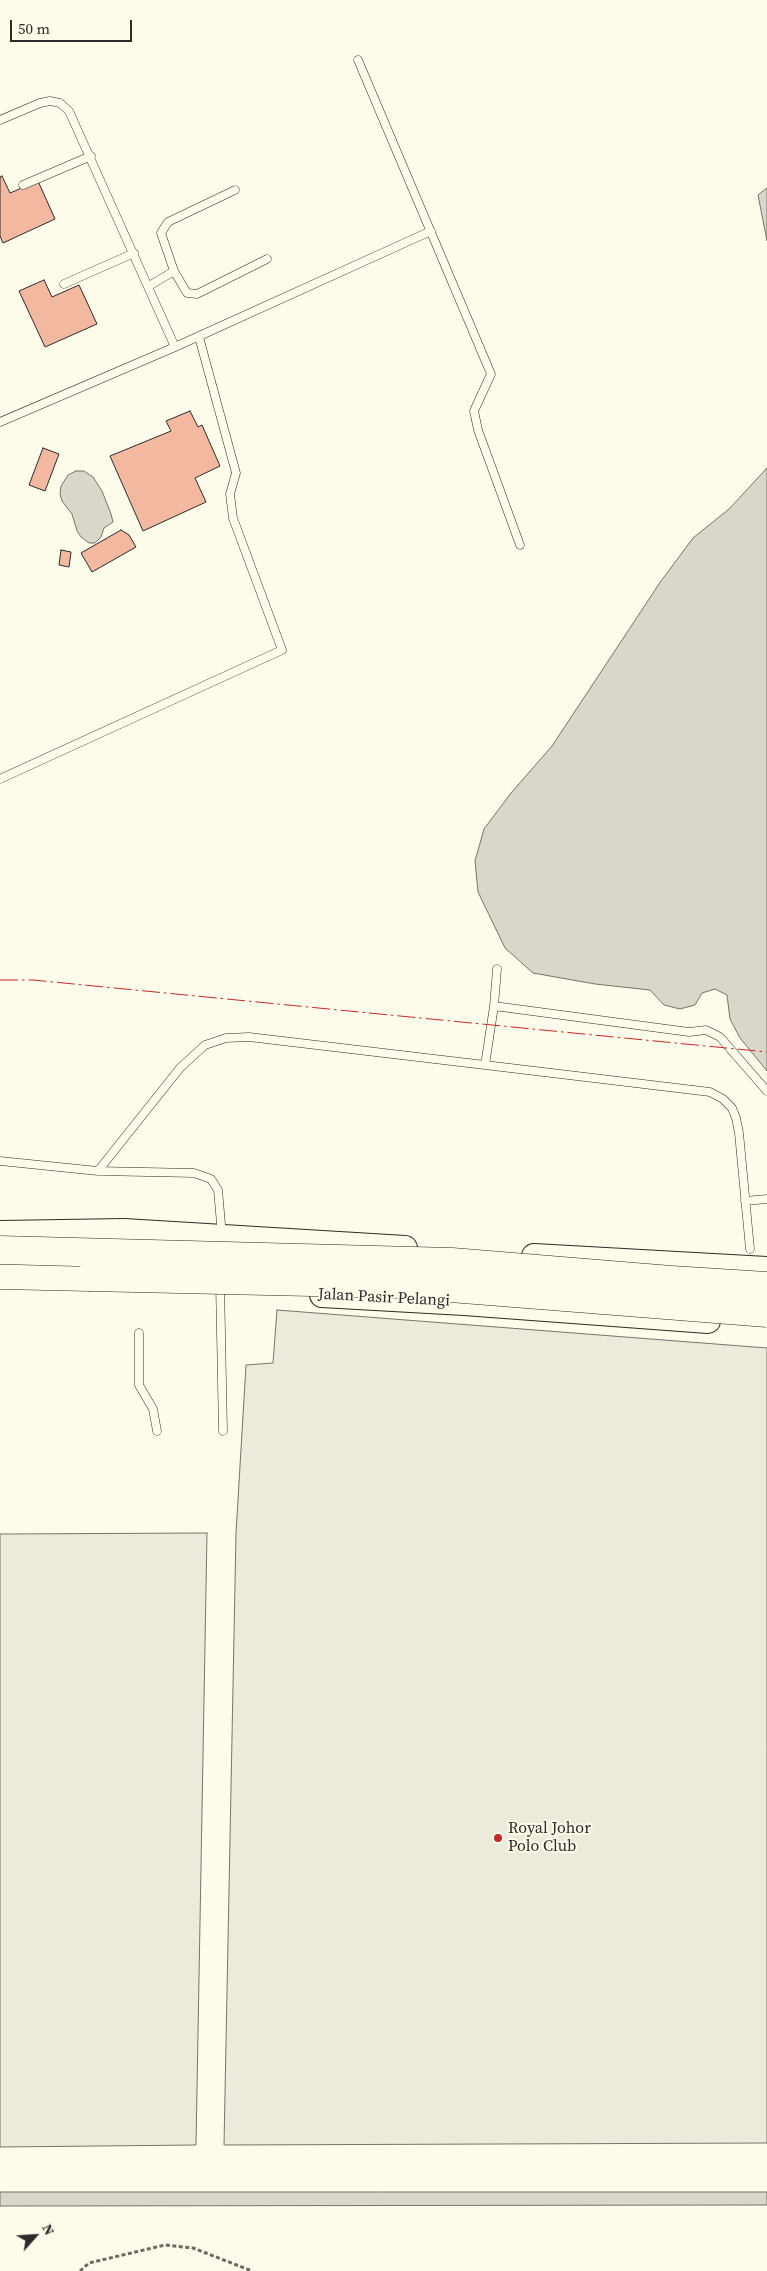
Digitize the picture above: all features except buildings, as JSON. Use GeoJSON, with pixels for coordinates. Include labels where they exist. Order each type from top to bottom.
{"type":"FeatureCollection","features":[{"type":"Feature","properties":{"kind":"highway"},"geometry":{"type":"LineString","coordinates":[[0,1250],[452,1262],[767,1286]]}},
{"type":"Feature","properties":{"kind":"highway"},"geometry":{"type":"LineString","coordinates":[[0,1275],[400,1284],[767,1312]]}},
{"type":"Feature","properties":{"kind":"main road"},"geometry":{"type":"LineString","coordinates":[[0,1233],[124,1232],[222,1236],[767,1269]]}},
{"type":"Feature","properties":{"kind":"main road","name":"Jalan Pasir Pelangi"},"geometry":{"type":"LineString","coordinates":[[0,1285],[220,1281],[464,1303],[767,1325]]}},
{"type":"Feature","properties":{"kind":"lane"},"geometry":{"type":"LineString","coordinates":[[358,60],[491,374],[474,410],[478,430],[520,545]]}},
{"type":"Feature","properties":{"kind":"lane"},"geometry":{"type":"LineString","coordinates":[[0,120],[40,103],[50,101],[60,103],[69,110],[175,347]]}},
{"type":"Feature","properties":{"kind":"lane"},"geometry":{"type":"LineString","coordinates":[[23,185],[91,156]]}},
{"type":"Feature","properties":{"kind":"lane"},"geometry":{"type":"LineString","coordinates":[[236,190],[168,222],[160,234],[174,271],[187,293],[197,294],[267,260]]}},
{"type":"Feature","properties":{"kind":"lane"},"geometry":{"type":"LineString","coordinates":[[0,422],[199,337],[431,231]]}},
{"type":"Feature","properties":{"kind":"lane"},"geometry":{"type":"LineString","coordinates":[[64,284],[134,253]]}},
{"type":"Feature","properties":{"kind":"lane"},"geometry":{"type":"LineString","coordinates":[[149,286],[174,271]]}},
{"type":"Feature","properties":{"kind":"lane"},"geometry":{"type":"LineString","coordinates":[[0,779],[282,650],[233,518],[230,494],[236,473],[199,337]]}},
{"type":"Feature","properties":{"kind":"lane"},"geometry":{"type":"LineString","coordinates":[[485,1065],[494,1006],[497,969]]}},
{"type":"Feature","properties":{"kind":"lane"},"geometry":{"type":"LineString","coordinates":[[494,1006],[689,1032],[706,1030],[720,1037],[767,1091]]}},
{"type":"Feature","properties":{"kind":"lane"},"geometry":{"type":"LineString","coordinates":[[98,1172],[180,1068],[205,1045],[226,1038],[249,1037],[710,1092],[723,1099],[732,1108],[736,1118],[750,1249]]}},
{"type":"Feature","properties":{"kind":"lane"},"geometry":{"type":"LineString","coordinates":[[0,1161],[98,1172],[194,1173],[211,1179],[218,1190],[222,1236],[221,1263]]}},
{"type":"Feature","properties":{"kind":"lane"},"geometry":{"type":"LineString","coordinates":[[745,1201],[767,1200]]}},
{"type":"Feature","properties":{"kind":"lane"},"geometry":{"type":"LineString","coordinates":[[220,1281],[223,1432]]}},
{"type":"Feature","properties":{"kind":"lane"},"geometry":{"type":"LineString","coordinates":[[139,1333],[139,1385],[153,1410],[158,1431]]}},
{"type":"Feature","properties":{"kind":"path"},"geometry":{"type":"LineString","coordinates":[[80,2271],[89,2262],[165,2245],[193,2248],[252,2271]]}},
{"type":"Feature","properties":{"kind":"shaded area"},"geometry":{"type":"Polygon","coordinates":[[[767,188],[767,241],[758,195],[767,188]]]}},
{"type":"Feature","properties":{"kind":"shaded area"},"geometry":{"type":"Polygon","coordinates":[[[767,468],[767,1071],[740,1038],[730,1019],[727,995],[715,989],[702,993],[695,1005],[680,1009],[664,1005],[650,990],[595,984],[533,973],[505,948],[478,892],[475,861],[484,829],[511,793],[552,746],[661,581],[693,538],[729,509],[767,468]]]}},
{"type":"Feature","properties":{"kind":"shaded area"},"geometry":{"type":"Polygon","coordinates":[[[76,471],[84,471],[93,477],[102,491],[111,514],[113,522],[104,528],[101,537],[95,543],[89,543],[81,537],[77,531],[72,514],[62,501],[60,494],[61,486],[68,475],[76,471]]]}},
{"type":"Feature","properties":{"kind":"shaded area","name":"Royal Johor Polo Club"},"geometry":{"type":"Polygon","coordinates":[[[277,1310],[767,1348],[767,2143],[224,2145],[236,1533],[246,1365],[273,1363],[277,1310]]]}},
{"type":"Feature","properties":{"kind":"shaded area"},"geometry":{"type":"Polygon","coordinates":[[[207,1533],[196,2145],[0,2147],[0,1534],[207,1533]]]}},
{"type":"Feature","properties":{"kind":"shaded area"},"geometry":{"type":"Polygon","coordinates":[[[0,2192],[767,2192],[767,2205],[0,2206],[0,2192]]]}},
{"type":"Feature","properties":{"kind":"power"},"geometry":{"type":"LineString","coordinates":[[0,980],[33,980],[767,1052]]}},
{"type":"Feature","properties":{"kind":"place","name":"Royal Johor Polo Club"},"geometry":{"type":"Point","coordinates":[498,1838]}}]}
